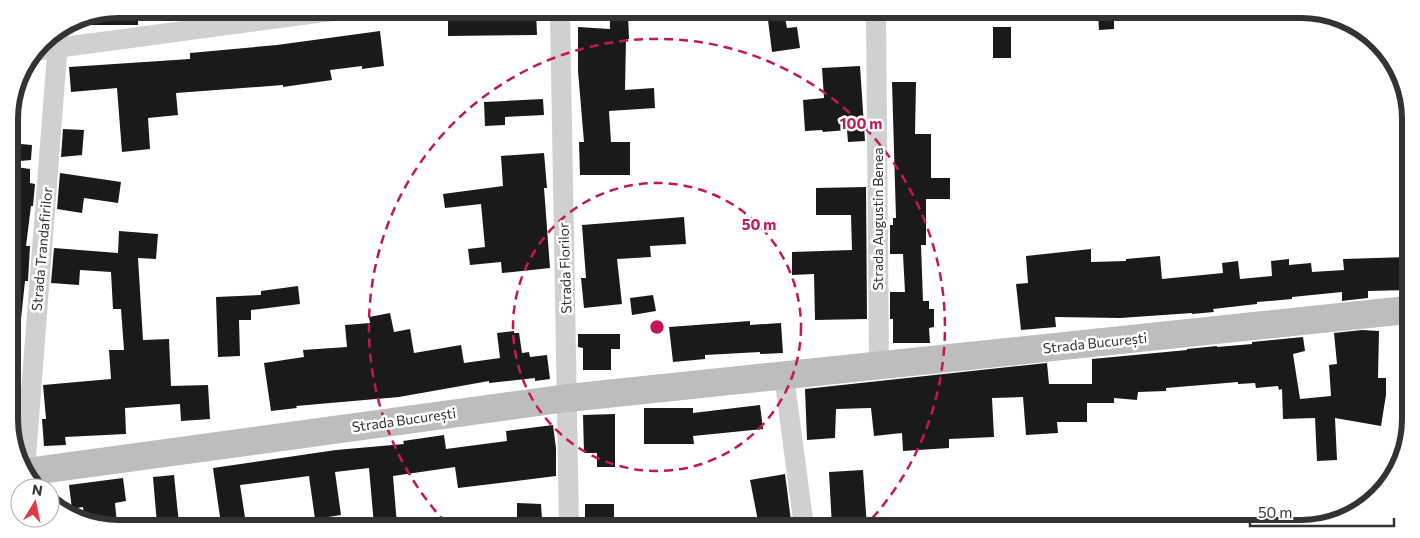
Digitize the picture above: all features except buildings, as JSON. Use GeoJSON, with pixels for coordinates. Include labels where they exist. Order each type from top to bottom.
{"type":"FeatureCollection","features":[{"type":"Feature","properties":{"kind":"main road","name":"Strada București"},"geometry":{"type":"LineString","coordinates":[[31,470],[568,398],[1402,311]]}},
{"type":"Feature","properties":{"kind":"street"},"geometry":{"type":"LineString","coordinates":[[44,50],[282,18]]}},
{"type":"Feature","properties":{"kind":"street","name":"Strada Florilor"},"geometry":{"type":"LineString","coordinates":[[560,18],[569,520]]}},
{"type":"Feature","properties":{"kind":"street","name":"Strada Augustin Benea"},"geometry":{"type":"LineString","coordinates":[[876,18],[879,366]]}},
{"type":"Feature","properties":{"kind":"street","name":"Strada Trandafirilor"},"geometry":{"type":"LineString","coordinates":[[27,461],[59,37]]}},
{"type":"Feature","properties":{"kind":"street"},"geometry":{"type":"LineString","coordinates":[[784,376],[803,520]]}}]}
